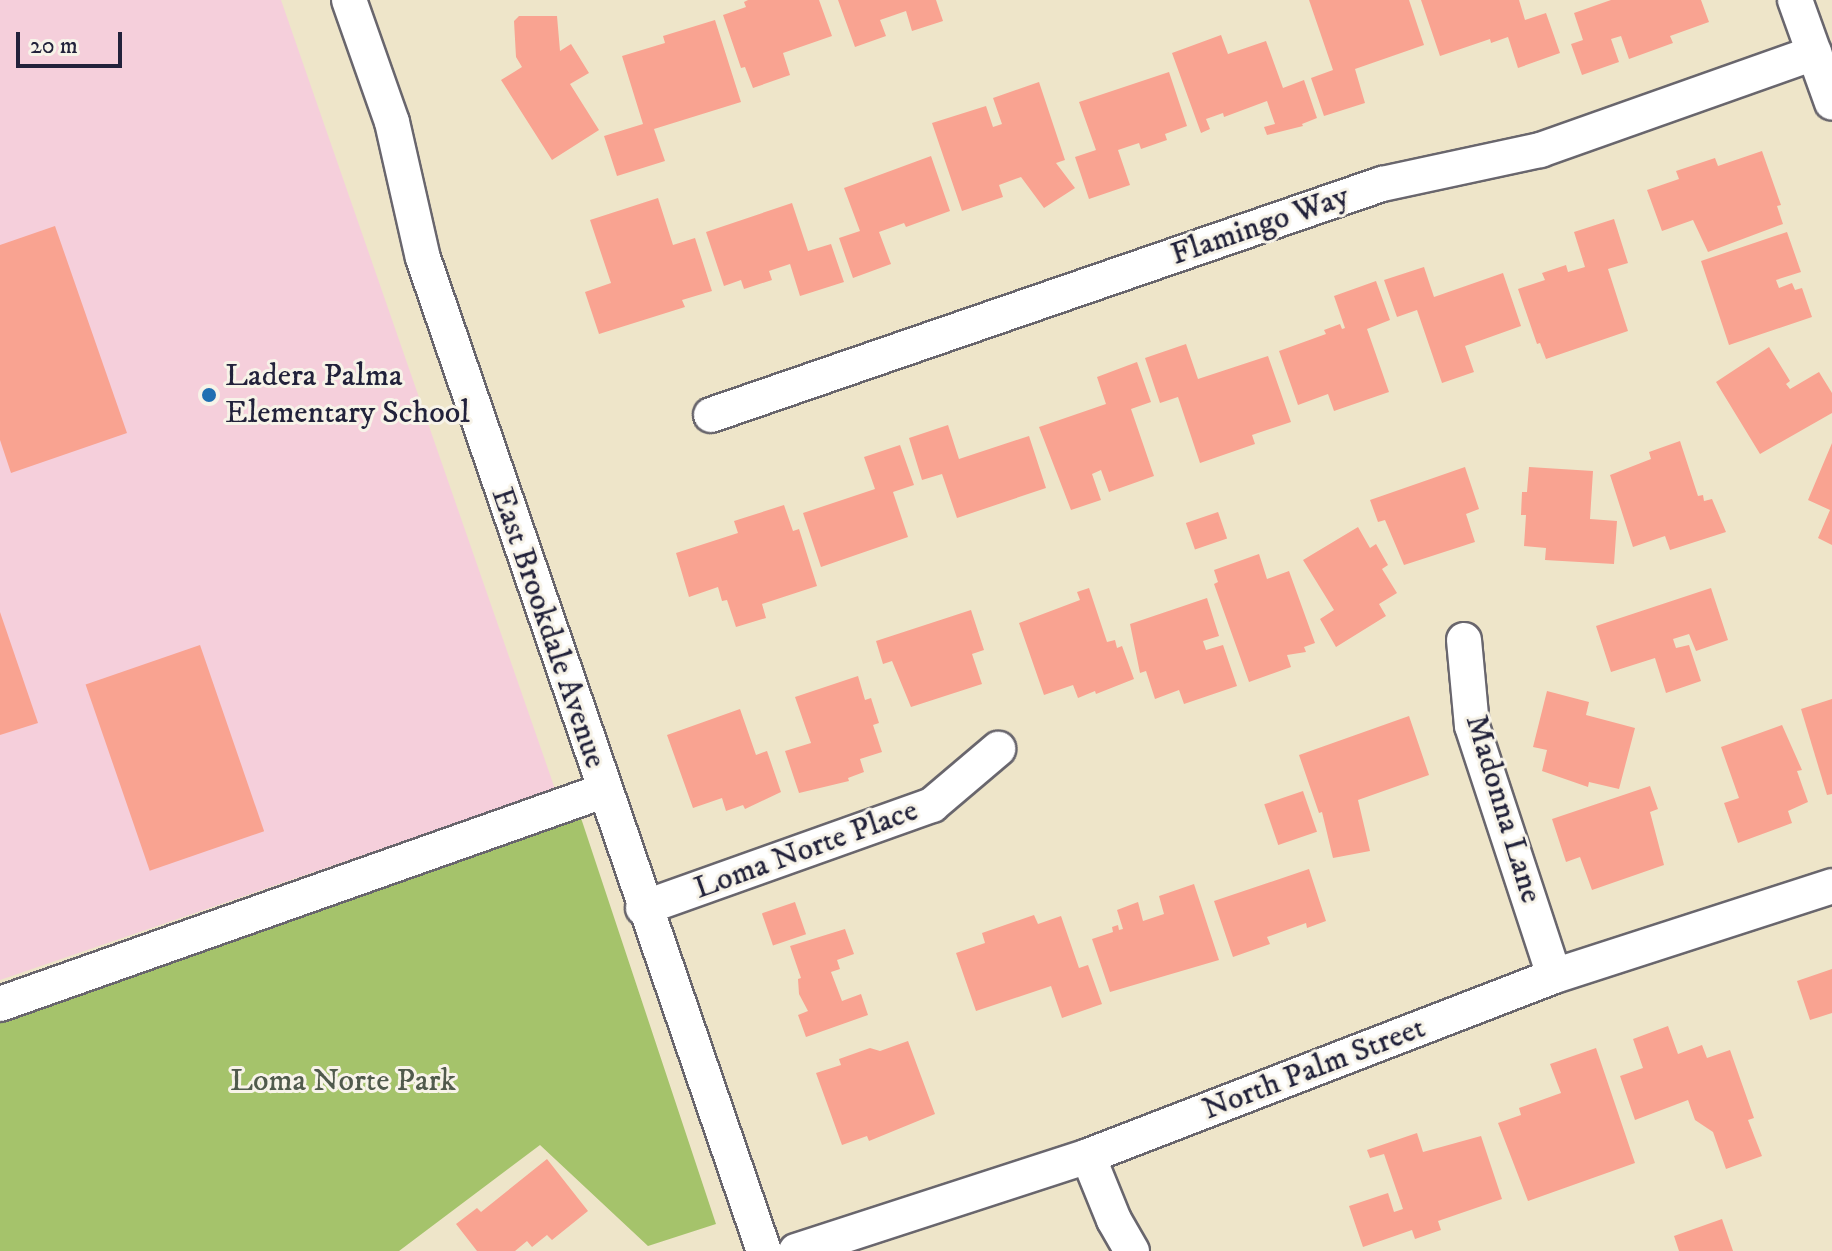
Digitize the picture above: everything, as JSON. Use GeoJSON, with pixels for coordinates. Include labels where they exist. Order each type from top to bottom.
{"type":"FeatureCollection","features":[{"type":"Feature","properties":{"kind":"street","name":"East Brookdale Avenue"},"geometry":{"type":"LineString","coordinates":[[349,0],[392,122],[423,258],[643,908],[764,1251]]}},
{"type":"Feature","properties":{"kind":"street"},"geometry":{"type":"LineString","coordinates":[[1795,0],[1832,103]]}},
{"type":"Feature","properties":{"kind":"street","name":"Flamingo Way"},"geometry":{"type":"LineString","coordinates":[[711,415],[1382,184],[1540,150],[1814,53]]}},
{"type":"Feature","properties":{"kind":"street","name":"Madonna Lane"},"geometry":{"type":"LineString","coordinates":[[1464,640],[1472,726],[1554,976]]}},
{"type":"Feature","properties":{"kind":"street","name":"Loma Norte Place"},"geometry":{"type":"LineString","coordinates":[[643,908],[932,805],[998,749]]}},
{"type":"Feature","properties":{"kind":"street"},"geometry":{"type":"LineString","coordinates":[[0,1004],[603,791]]}},
{"type":"Feature","properties":{"kind":"street","name":"North Palm Street"},"geometry":{"type":"LineString","coordinates":[[796,1251],[1088,1156],[1554,976],[1832,886]]}},
{"type":"Feature","properties":{"kind":"street"},"geometry":{"type":"LineString","coordinates":[[1088,1156],[1114,1220],[1132,1251]]}},
{"type":"Feature","properties":{"kind":"shaded area","name":"Ladera Palma Elementary School"},"geometry":{"type":"Polygon","coordinates":[[[0,0],[281,0],[555,789],[0,980],[0,0]]]}},
{"type":"Feature","properties":{"kind":"green space","name":"Loma Norte Park"},"geometry":{"type":"Polygon","coordinates":[[[581,818],[716,1224],[648,1246],[540,1145],[399,1251],[0,1251],[0,1019],[581,818]]]}},
{"type":"Feature","properties":{"kind":"building"},"geometry":{"type":"Polygon","coordinates":[[[819,0],[832,36],[783,53],[790,75],[753,88],[745,67],[741,68],[723,15],[746,7],[744,2],[819,0]]]}},
{"type":"Feature","properties":{"kind":"building"},"geometry":{"type":"Polygon","coordinates":[[[838,0],[936,0],[943,21],[912,31],[906,11],[880,20],[886,36],[855,47],[838,0]]]}},
{"type":"Feature","properties":{"kind":"building"},"geometry":{"type":"Polygon","coordinates":[[[1309,0],[1409,0],[1424,45],[1355,69],[1365,103],[1324,116],[1311,78],[1333,70],[1309,0]]]}},
{"type":"Feature","properties":{"kind":"building"},"geometry":{"type":"Polygon","coordinates":[[[1421,0],[1519,0],[1525,20],[1546,13],[1560,53],[1518,68],[1508,37],[1491,43],[1490,39],[1440,56],[1421,0]]]}},
{"type":"Feature","properties":{"kind":"building"},"geometry":{"type":"Polygon","coordinates":[[[1611,0],[1701,0],[1709,22],[1670,36],[1673,43],[1629,59],[1621,36],[1611,39],[1619,62],[1582,75],[1571,44],[1583,40],[1574,13],[1611,0]]]}},
{"type":"Feature","properties":{"kind":"building"},"geometry":{"type":"Polygon","coordinates":[[[519,16],[557,16],[560,51],[571,44],[589,73],[570,84],[599,130],[552,160],[501,80],[522,67],[516,57],[514,21],[519,16]]]}},
{"type":"Feature","properties":{"kind":"building"},"geometry":{"type":"Polygon","coordinates":[[[715,20],[741,102],[654,129],[665,161],[617,176],[604,136],[643,124],[622,56],[665,43],[663,36],[715,20]]]}},
{"type":"Feature","properties":{"kind":"building"},"geometry":{"type":"Polygon","coordinates":[[[1221,35],[1228,54],[1266,41],[1283,88],[1304,80],[1317,118],[1303,126],[1267,135],[1264,127],[1275,124],[1267,101],[1224,117],[1223,113],[1206,119],[1210,129],[1201,133],[1172,53],[1221,35]]]}},
{"type":"Feature","properties":{"kind":"building"},"geometry":{"type":"Polygon","coordinates":[[[1169,72],[1187,126],[1165,134],[1167,140],[1141,149],[1139,143],[1118,150],[1130,185],[1089,199],[1075,157],[1096,150],[1079,102],[1169,72]]]}},
{"type":"Feature","properties":{"kind":"building"},"geometry":{"type":"Polygon","coordinates":[[[1039,82],[1065,160],[1056,163],[1075,188],[1044,208],[1021,177],[999,185],[1003,197],[962,211],[932,123],[986,106],[993,127],[1002,124],[993,98],[1039,82]]]}},
{"type":"Feature","properties":{"kind":"building"},"geometry":{"type":"Polygon","coordinates":[[[1762,151],[1781,205],[1777,206],[1783,224],[1708,252],[1693,220],[1662,231],[1647,190],[1679,179],[1676,171],[1715,158],[1718,166],[1762,151]]]}},
{"type":"Feature","properties":{"kind":"building"},"geometry":{"type":"Polygon","coordinates":[[[931,156],[950,211],[906,227],[904,223],[879,232],[891,264],[853,278],[839,238],[860,231],[844,188],[931,156]]]}},
{"type":"Feature","properties":{"kind":"building"},"geometry":{"type":"Polygon","coordinates":[[[658,198],[673,245],[695,238],[712,291],[682,300],[685,307],[599,334],[585,292],[611,283],[590,220],[658,198]]]}},
{"type":"Feature","properties":{"kind":"building"},"geometry":{"type":"Polygon","coordinates":[[[792,203],[808,251],[831,244],[844,282],[800,296],[790,264],[769,271],[772,280],[744,289],[741,280],[724,286],[706,232],[792,203]]]}},
{"type":"Feature","properties":{"kind":"building"},"geometry":{"type":"Polygon","coordinates":[[[1614,219],[1628,263],[1608,269],[1628,331],[1546,359],[1540,343],[1537,344],[1518,289],[1545,280],[1542,273],[1566,265],[1568,272],[1585,267],[1574,232],[1614,219]]]}},
{"type":"Feature","properties":{"kind":"building"},"geometry":{"type":"Polygon","coordinates":[[[55,226],[127,433],[11,473],[0,440],[0,245],[55,226]]]}},
{"type":"Feature","properties":{"kind":"building"},"geometry":{"type":"Polygon","coordinates":[[[1787,232],[1801,272],[1776,280],[1779,288],[1792,283],[1795,290],[1802,288],[1812,317],[1729,345],[1701,261],[1787,232]]]}},
{"type":"Feature","properties":{"kind":"building"},"geometry":{"type":"Polygon","coordinates":[[[1424,267],[1434,297],[1503,273],[1521,326],[1465,346],[1474,372],[1442,383],[1417,310],[1397,317],[1384,280],[1424,267]]]}},
{"type":"Feature","properties":{"kind":"building"},"geometry":{"type":"Polygon","coordinates":[[[1376,281],[1390,320],[1367,329],[1389,392],[1334,411],[1328,394],[1298,405],[1279,351],[1326,334],[1324,330],[1340,324],[1342,329],[1345,328],[1334,296],[1376,281]]]}},
{"type":"Feature","properties":{"kind":"building"},"geometry":{"type":"Polygon","coordinates":[[[1186,344],[1198,379],[1268,356],[1291,422],[1252,435],[1255,444],[1200,463],[1178,397],[1160,403],[1145,358],[1186,344]]]}},
{"type":"Feature","properties":{"kind":"building"},"geometry":{"type":"Polygon","coordinates":[[[1769,347],[1790,381],[1786,384],[1790,389],[1819,372],[1832,393],[1832,413],[1760,454],[1716,382],[1769,347]]]}},
{"type":"Feature","properties":{"kind":"building"},"geometry":{"type":"Polygon","coordinates":[[[1137,362],[1151,402],[1131,409],[1154,476],[1109,492],[1101,470],[1092,474],[1101,500],[1071,510],[1039,427],[1106,404],[1097,377],[1137,362]]]}},
{"type":"Feature","properties":{"kind":"building"},"geometry":{"type":"Polygon","coordinates":[[[948,425],[959,459],[1029,436],[1046,488],[957,518],[942,474],[922,480],[909,438],[948,425]]]}},
{"type":"Feature","properties":{"kind":"building"},"geometry":{"type":"Polygon","coordinates":[[[1680,441],[1698,496],[1703,495],[1704,501],[1712,499],[1726,532],[1670,550],[1665,536],[1633,547],[1610,475],[1651,459],[1649,452],[1680,441]]]}},
{"type":"Feature","properties":{"kind":"building"},"geometry":{"type":"Polygon","coordinates":[[[1832,443],[1832,545],[1818,538],[1830,510],[1808,500],[1832,443]]]}},
{"type":"Feature","properties":{"kind":"building"},"geometry":{"type":"Polygon","coordinates":[[[900,445],[914,485],[893,492],[908,537],[821,567],[803,513],[875,489],[864,457],[900,445]]]}},
{"type":"Feature","properties":{"kind":"building"},"geometry":{"type":"Polygon","coordinates":[[[1465,467],[1479,509],[1466,514],[1475,542],[1404,565],[1385,520],[1378,522],[1370,500],[1465,467]]]}},
{"type":"Feature","properties":{"kind":"building"},"geometry":{"type":"Polygon","coordinates":[[[1529,467],[1593,471],[1590,519],[1617,521],[1614,564],[1545,560],[1546,548],[1524,546],[1526,515],[1521,515],[1522,492],[1527,492],[1529,467]]]}},
{"type":"Feature","properties":{"kind":"building"},"geometry":{"type":"Polygon","coordinates":[[[784,505],[793,531],[799,529],[817,586],[762,604],[766,618],[736,627],[727,600],[722,601],[718,587],[689,597],[676,553],[738,533],[734,521],[784,505]]]}},
{"type":"Feature","properties":{"kind":"building"},"geometry":{"type":"Polygon","coordinates":[[[1218,512],[1227,538],[1195,550],[1186,523],[1218,512]]]}},
{"type":"Feature","properties":{"kind":"building"},"geometry":{"type":"Polygon","coordinates":[[[1358,527],[1370,548],[1376,544],[1388,565],[1382,569],[1397,593],[1379,604],[1386,616],[1336,647],[1320,619],[1334,610],[1303,560],[1358,527]]]}},
{"type":"Feature","properties":{"kind":"building"},"geometry":{"type":"Polygon","coordinates":[[[1259,554],[1267,579],[1289,571],[1315,643],[1304,647],[1306,652],[1287,655],[1291,667],[1249,682],[1214,584],[1218,582],[1214,570],[1259,554]]]}},
{"type":"Feature","properties":{"kind":"building"},"geometry":{"type":"Polygon","coordinates":[[[1089,588],[1107,642],[1115,640],[1117,648],[1122,646],[1134,679],[1078,698],[1073,685],[1044,695],[1019,623],[1080,600],[1077,592],[1089,588]]]}},
{"type":"Feature","properties":{"kind":"building"},"geometry":{"type":"Polygon","coordinates":[[[1711,588],[1728,640],[1696,651],[1689,634],[1673,639],[1676,648],[1689,645],[1701,681],[1666,693],[1655,658],[1611,672],[1596,626],[1711,588]]]}},
{"type":"Feature","properties":{"kind":"building"},"geometry":{"type":"Polygon","coordinates":[[[1207,598],[1219,636],[1203,641],[1206,650],[1223,645],[1237,686],[1184,704],[1179,690],[1155,699],[1146,671],[1140,673],[1130,624],[1207,598]]]}},
{"type":"Feature","properties":{"kind":"building"},"geometry":{"type":"Polygon","coordinates":[[[971,610],[984,650],[972,654],[982,684],[911,707],[892,661],[883,664],[876,641],[971,610]]]}},
{"type":"Feature","properties":{"kind":"building"},"geometry":{"type":"Polygon","coordinates":[[[0,612],[38,723],[0,735],[0,612]]]}},
{"type":"Feature","properties":{"kind":"building"},"geometry":{"type":"Polygon","coordinates":[[[200,645],[264,831],[150,871],[86,684],[200,645]]]}},
{"type":"Feature","properties":{"kind":"building"},"geometry":{"type":"Polygon","coordinates":[[[858,676],[865,700],[871,698],[879,723],[873,725],[882,752],[860,759],[864,772],[848,778],[849,781],[799,793],[785,751],[811,743],[795,697],[858,676]]]}},
{"type":"Feature","properties":{"kind":"building"},"geometry":{"type":"Polygon","coordinates":[[[1547,691],[1589,702],[1586,715],[1635,728],[1619,789],[1589,782],[1588,787],[1542,771],[1547,750],[1533,747],[1547,691]]]}},
{"type":"Feature","properties":{"kind":"building"},"geometry":{"type":"Polygon","coordinates":[[[1832,699],[1832,794],[1827,795],[1801,709],[1832,699]]]}},
{"type":"Feature","properties":{"kind":"building"},"geometry":{"type":"Polygon","coordinates":[[[740,709],[756,755],[767,751],[781,792],[745,809],[743,805],[726,811],[722,798],[693,808],[667,735],[740,709]]]}},
{"type":"Feature","properties":{"kind":"building"},"geometry":{"type":"Polygon","coordinates":[[[1409,716],[1429,775],[1358,800],[1370,851],[1333,858],[1322,812],[1319,813],[1299,755],[1409,716]]]}},
{"type":"Feature","properties":{"kind":"building"},"geometry":{"type":"Polygon","coordinates":[[[1782,725],[1802,770],[1797,771],[1808,802],[1788,811],[1792,823],[1738,843],[1724,803],[1739,798],[1721,747],[1782,725]]]}},
{"type":"Feature","properties":{"kind":"building"},"geometry":{"type":"Polygon","coordinates":[[[1650,786],[1658,809],[1650,812],[1664,865],[1592,890],[1580,857],[1566,862],[1552,819],[1650,786]]]}},
{"type":"Feature","properties":{"kind":"building"},"geometry":{"type":"Polygon","coordinates":[[[1303,791],[1317,832],[1278,845],[1264,804],[1303,791]]]}},
{"type":"Feature","properties":{"kind":"building"},"geometry":{"type":"Polygon","coordinates":[[[1309,869],[1326,921],[1307,928],[1306,923],[1267,937],[1270,944],[1233,957],[1214,901],[1309,869]]]}},
{"type":"Feature","properties":{"kind":"building"},"geometry":{"type":"Polygon","coordinates":[[[1194,884],[1219,960],[1110,992],[1092,939],[1113,932],[1112,927],[1118,925],[1119,930],[1123,929],[1117,910],[1138,902],[1143,921],[1164,914],[1159,896],[1194,884]]]}},
{"type":"Feature","properties":{"kind":"building"},"geometry":{"type":"Polygon","coordinates":[[[795,902],[806,934],[773,946],[762,913],[795,902]]]}},
{"type":"Feature","properties":{"kind":"building"},"geometry":{"type":"Polygon","coordinates":[[[1034,915],[1038,924],[1061,916],[1079,968],[1088,965],[1102,1004],[1062,1018],[1051,986],[976,1011],[956,953],[985,943],[982,933],[1034,915]]]}},
{"type":"Feature","properties":{"kind":"building"},"geometry":{"type":"Polygon","coordinates":[[[845,929],[854,954],[837,960],[840,969],[831,972],[842,1001],[861,994],[868,1015],[806,1037],[798,1015],[808,1011],[799,994],[798,979],[801,978],[790,946],[845,929]]]}},
{"type":"Feature","properties":{"kind":"building"},"geometry":{"type":"Polygon","coordinates":[[[1832,969],[1832,1013],[1810,1020],[1797,981],[1832,969]]]}},
{"type":"Feature","properties":{"kind":"building"},"geometry":{"type":"Polygon","coordinates":[[[1668,1026],[1678,1054],[1702,1045],[1707,1058],[1730,1050],[1754,1118],[1748,1120],[1762,1156],[1726,1169],[1713,1132],[1695,1120],[1688,1100],[1635,1120],[1620,1076],[1643,1068],[1633,1039],[1668,1026]]]}},
{"type":"Feature","properties":{"kind":"building"},"geometry":{"type":"Polygon","coordinates":[[[908,1041],[935,1114],[869,1141],[867,1136],[842,1145],[816,1073],[841,1065],[839,1059],[870,1048],[880,1051],[908,1041]]]}},
{"type":"Feature","properties":{"kind":"building"},"geometry":{"type":"Polygon","coordinates":[[[1596,1048],[1635,1163],[1528,1201],[1498,1123],[1521,1115],[1519,1108],[1561,1093],[1550,1064],[1596,1048]]]}},
{"type":"Feature","properties":{"kind":"building"},"geometry":{"type":"Polygon","coordinates":[[[1417,1133],[1423,1152],[1481,1136],[1502,1199],[1438,1221],[1441,1230],[1415,1239],[1412,1230],[1363,1247],[1349,1206],[1388,1193],[1394,1212],[1403,1209],[1384,1154],[1370,1158],[1367,1150],[1417,1133]]]}},
{"type":"Feature","properties":{"kind":"building"},"geometry":{"type":"Polygon","coordinates":[[[547,1159],[588,1211],[552,1240],[547,1235],[532,1247],[527,1241],[515,1251],[477,1251],[456,1224],[477,1208],[481,1212],[547,1159]]]}},
{"type":"Feature","properties":{"kind":"building"},"geometry":{"type":"Polygon","coordinates":[[[1722,1219],[1733,1251],[1679,1251],[1674,1236],[1722,1219]]]}},
{"type":"Feature","properties":{"kind":"place","name":"Ladera Palma Elementary School"},"geometry":{"type":"Point","coordinates":[209,395]}}]}
